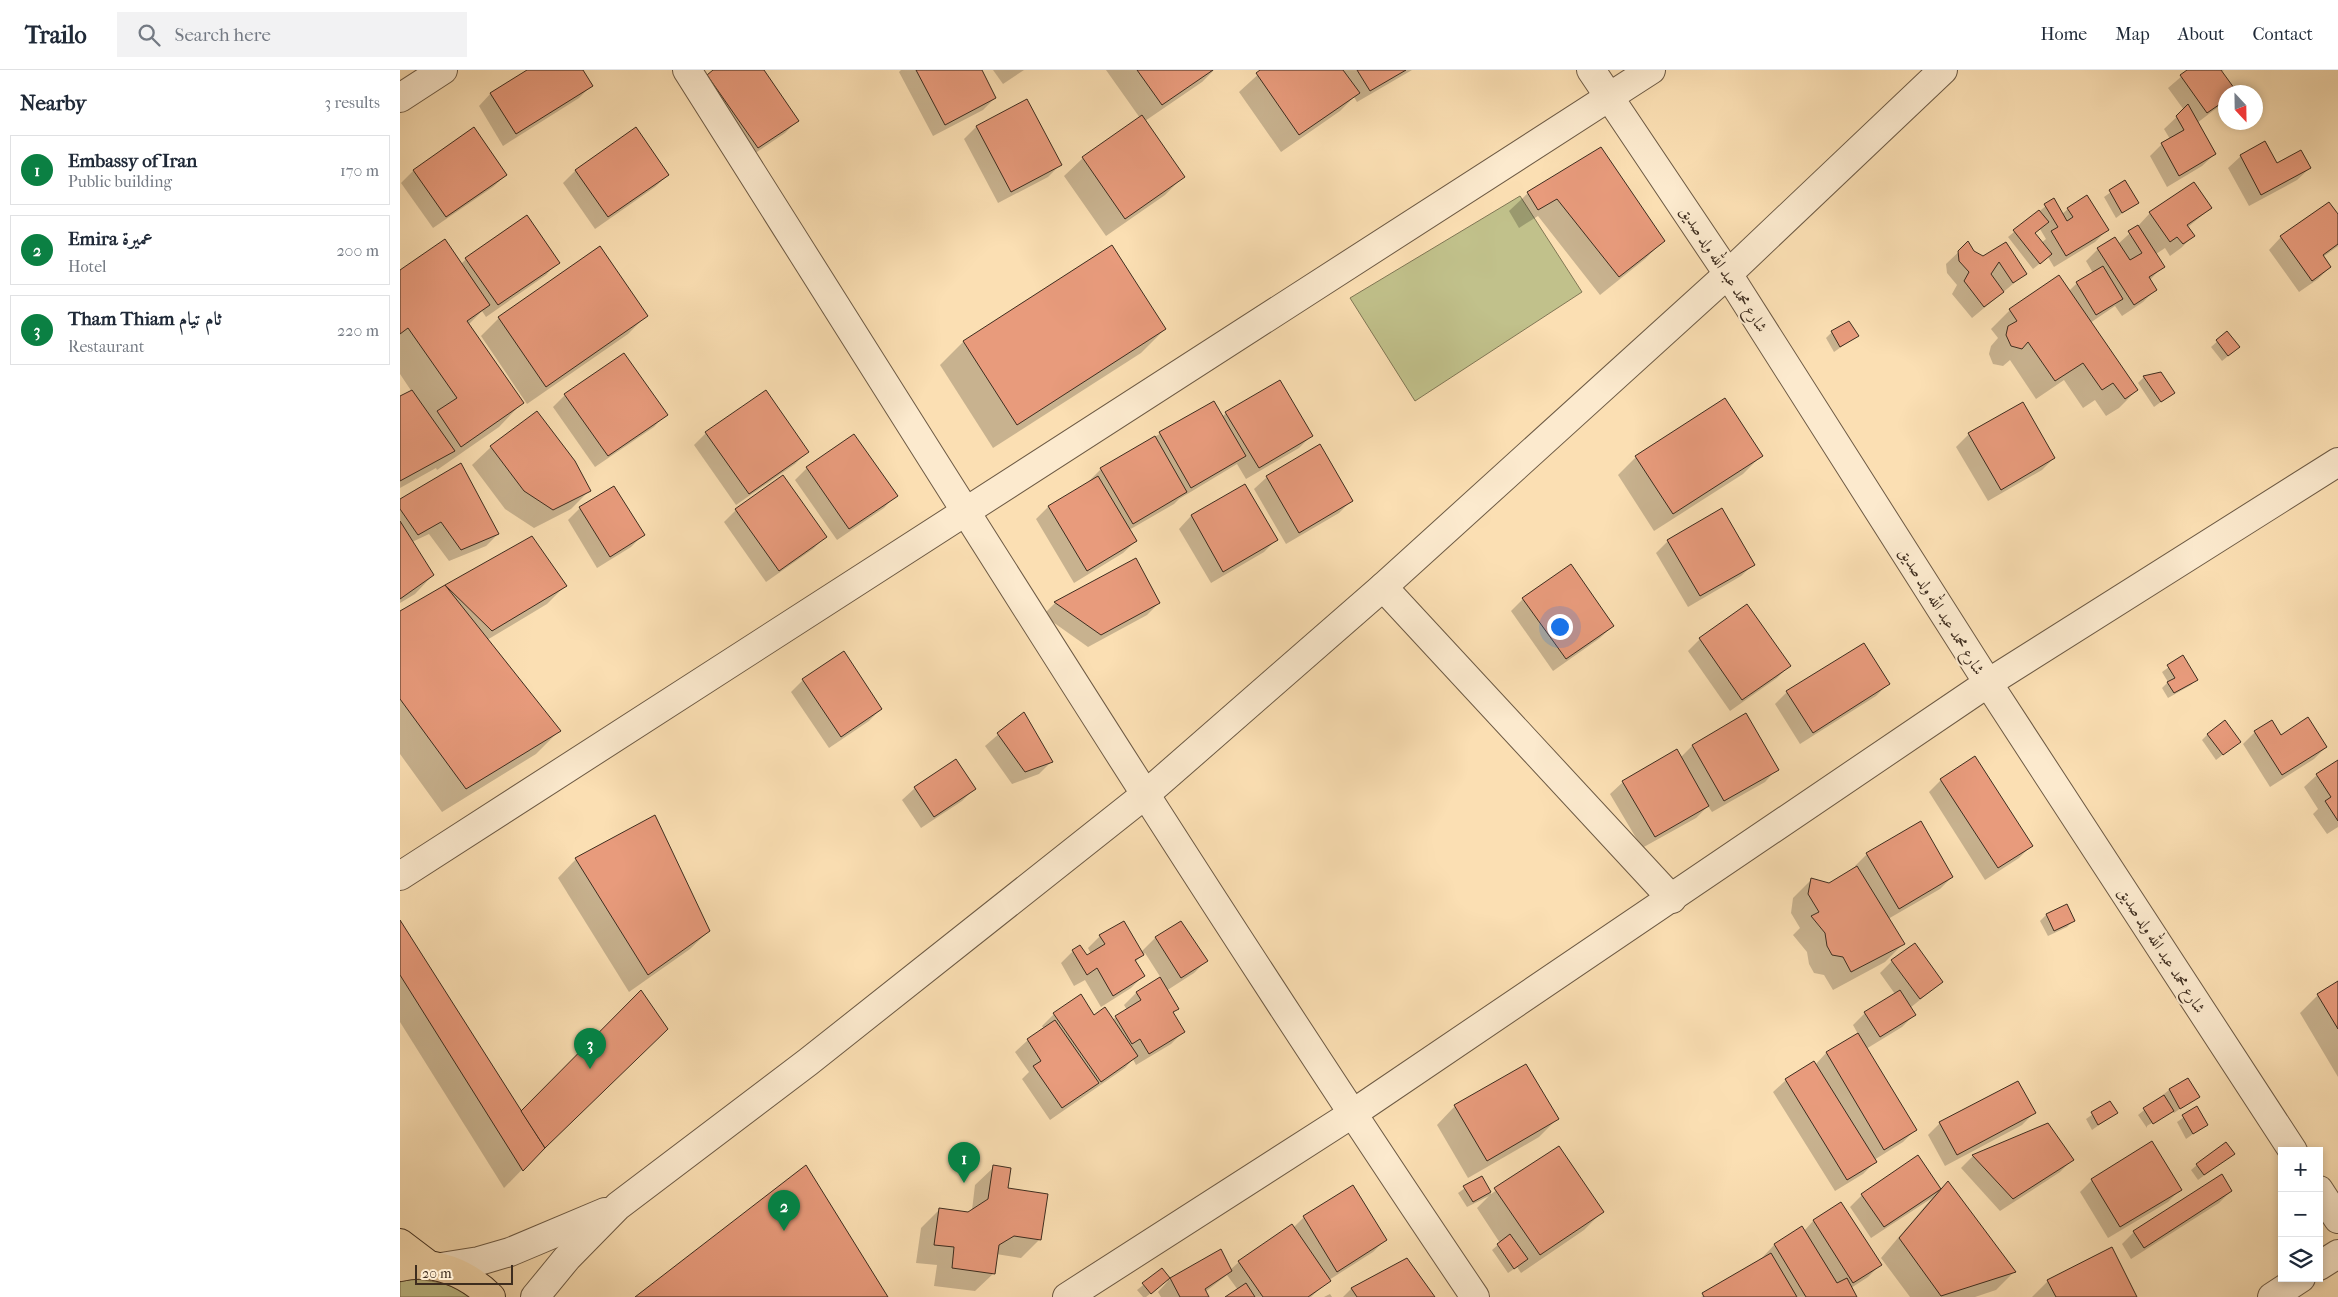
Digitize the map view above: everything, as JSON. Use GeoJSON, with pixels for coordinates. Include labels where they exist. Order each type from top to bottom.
{"type":"FeatureCollection","features":[{"type":"Feature","properties":{"kind":"highway"},"geometry":{"type":"LineString","coordinates":[[400,1243],[435,1266],[462,1274],[480,1286],[491,1297]]}},
{"type":"Feature","properties":{"kind":"highway"},"geometry":{"type":"LineString","coordinates":[[400,1267],[435,1266]]}},
{"type":"Feature","properties":{"kind":"street"},"geometry":{"type":"LineString","coordinates":[[400,98],[443,70]]}},
{"type":"Feature","properties":{"kind":"street"},"geometry":{"type":"LineString","coordinates":[[686,70],[1146,794],[1352,1114],[1475,1297]]}},
{"type":"Feature","properties":{"kind":"street","name":"شارع محمد عبد الله ولد صديق"},"geometry":{"type":"LineString","coordinates":[[1592,70],[1728,274],[1988,683],[2290,1147]]}},
{"type":"Feature","properties":{"kind":"street"},"geometry":{"type":"LineString","coordinates":[[400,876],[1651,70]]}},
{"type":"Feature","properties":{"kind":"street"},"geometry":{"type":"LineString","coordinates":[[535,1297],[567,1258],[618,1206],[839,1037],[1146,794],[1383,587],[1728,274],[1943,70]]}},
{"type":"Feature","properties":{"kind":"street"},"geometry":{"type":"LineString","coordinates":[[1067,1297],[1096,1289],[1988,683],[2338,462]]}},
{"type":"Feature","properties":{"kind":"street"},"geometry":{"type":"LineString","coordinates":[[1383,587],[1672,899]]}},
{"type":"Feature","properties":{"kind":"street"},"geometry":{"type":"LineString","coordinates":[[2320,1192],[2338,1219]]}},
{"type":"Feature","properties":{"kind":"street"},"geometry":{"type":"LineString","coordinates":[[435,1266],[478,1261],[510,1252],[618,1206]]}},
{"type":"Feature","properties":{"kind":"street"},"geometry":{"type":"LineString","coordinates":[[2323,1263],[2338,1254]]}},
{"type":"Feature","properties":{"kind":"street"},"geometry":{"type":"LineString","coordinates":[[2272,1297],[2295,1282]]}},
{"type":"Feature","properties":{"kind":"green space"},"geometry":{"type":"Polygon","coordinates":[[[1520,196],[1582,292],[1415,401],[1350,298],[1520,196]]]}},
{"type":"Feature","properties":{"kind":"green space"},"geometry":{"type":"Polygon","coordinates":[[[413,1279],[450,1286],[469,1297],[400,1297],[400,1282],[413,1279]]]}},
{"type":"Feature","properties":{"kind":"building"},"geometry":{"type":"Polygon","coordinates":[[[527,70],[583,70],[593,86],[516,134],[490,93],[527,70]]]}},
{"type":"Feature","properties":{"kind":"building"},"geometry":{"type":"Polygon","coordinates":[[[713,70],[764,70],[799,121],[758,148],[707,75],[713,70]]]}},
{"type":"Feature","properties":{"kind":"building"},"geometry":{"type":"Polygon","coordinates":[[[916,70],[982,70],[996,98],[945,125],[916,70]]]}},
{"type":"Feature","properties":{"kind":"building"},"geometry":{"type":"Polygon","coordinates":[[[1137,70],[1213,70],[1162,105],[1137,70]]]}},
{"type":"Feature","properties":{"kind":"building"},"geometry":{"type":"Polygon","coordinates":[[[1260,70],[1343,70],[1360,93],[1299,135],[1256,73],[1260,70]]]}},
{"type":"Feature","properties":{"kind":"building"},"geometry":{"type":"Polygon","coordinates":[[[1357,70],[1406,70],[1370,91],[1357,70]]]}},
{"type":"Feature","properties":{"kind":"building"},"geometry":{"type":"Polygon","coordinates":[[[2187,70],[2221,70],[2232,85],[2218,85],[2218,105],[2207,113],[2180,75],[2187,70]]]}},
{"type":"Feature","properties":{"kind":"building"},"geometry":{"type":"Polygon","coordinates":[[[1027,99],[1062,165],[1011,192],[976,126],[1027,99]]]}},
{"type":"Feature","properties":{"kind":"building"},"geometry":{"type":"Polygon","coordinates":[[[2188,104],[2216,154],[2179,176],[2161,143],[2184,130],[2176,116],[2188,104]]]}},
{"type":"Feature","properties":{"kind":"building"},"geometry":{"type":"Polygon","coordinates":[[[1142,115],[1185,177],[1125,219],[1082,157],[1142,115]]]}},
{"type":"Feature","properties":{"kind":"building"},"geometry":{"type":"Polygon","coordinates":[[[474,127],[507,175],[446,217],[413,170],[474,127]]]}},
{"type":"Feature","properties":{"kind":"building"},"geometry":{"type":"Polygon","coordinates":[[[636,127],[669,175],[608,217],[575,170],[636,127]]]}},
{"type":"Feature","properties":{"kind":"building"},"geometry":{"type":"Polygon","coordinates":[[[2265,141],[2277,163],[2301,150],[2311,168],[2261,195],[2240,155],[2265,141]]]}},
{"type":"Feature","properties":{"kind":"building"},"geometry":{"type":"Polygon","coordinates":[[[1601,147],[1665,241],[1619,277],[1557,199],[1538,210],[1527,192],[1601,147]]]}},
{"type":"Feature","properties":{"kind":"building"},"geometry":{"type":"Polygon","coordinates":[[[2125,180],[2139,203],[2122,213],[2109,190],[2125,180]]]}},
{"type":"Feature","properties":{"kind":"building"},"geometry":{"type":"Polygon","coordinates":[[[2194,182],[2212,208],[2187,225],[2195,236],[2183,244],[2177,237],[2170,242],[2149,212],[2194,182]]]}},
{"type":"Feature","properties":{"kind":"building"},"geometry":{"type":"Polygon","coordinates":[[[2087,195],[2109,230],[2066,256],[2051,231],[2058,227],[2044,204],[2054,198],[2067,221],[2073,217],[2067,208],[2087,195]]]}},
{"type":"Feature","properties":{"kind":"building"},"geometry":{"type":"Polygon","coordinates":[[[2329,202],[2338,214],[2338,244],[2323,255],[2331,267],[2312,281],[2280,236],[2329,202]]]}},
{"type":"Feature","properties":{"kind":"building"},"geometry":{"type":"Polygon","coordinates":[[[2039,210],[2049,222],[2035,233],[2052,254],[2040,264],[2013,230],[2039,210]]]}},
{"type":"Feature","properties":{"kind":"building"},"geometry":{"type":"Polygon","coordinates":[[[527,215],[560,263],[498,305],[465,258],[527,215]]]}},
{"type":"Feature","properties":{"kind":"building"},"geometry":{"type":"Polygon","coordinates":[[[2138,225],[2165,267],[2149,277],[2157,290],[2134,305],[2097,248],[2115,237],[2130,260],[2142,253],[2128,231],[2138,225]]]}},
{"type":"Feature","properties":{"kind":"building"},"geometry":{"type":"Polygon","coordinates":[[[445,239],[490,305],[467,321],[524,403],[461,447],[437,411],[457,398],[408,328],[400,334],[400,270],[445,239]]]}},
{"type":"Feature","properties":{"kind":"building"},"geometry":{"type":"Polygon","coordinates":[[[1968,241],[1974,251],[1983,256],[2006,242],[2027,274],[2013,283],[1999,262],[1991,274],[2004,292],[1984,307],[1964,281],[1969,272],[1959,261],[1958,251],[1968,241]]]}},
{"type":"Feature","properties":{"kind":"building"},"geometry":{"type":"Polygon","coordinates":[[[1112,245],[1166,329],[1017,425],[963,341],[1112,245]]]}},
{"type":"Feature","properties":{"kind":"building"},"geometry":{"type":"Polygon","coordinates":[[[600,246],[648,316],[546,387],[498,317],[600,246]]]}},
{"type":"Feature","properties":{"kind":"building"},"geometry":{"type":"Polygon","coordinates":[[[2103,266],[2123,299],[2096,315],[2076,282],[2103,266]]]}},
{"type":"Feature","properties":{"kind":"building"},"geometry":{"type":"Polygon","coordinates":[[[2059,275],[2138,390],[2125,399],[2113,383],[2102,390],[2083,363],[2055,381],[2028,342],[2022,349],[2011,346],[2006,335],[2008,326],[2017,321],[2009,309],[2059,275]]]}},
{"type":"Feature","properties":{"kind":"building"},"geometry":{"type":"Polygon","coordinates":[[[1849,321],[1859,336],[1840,347],[1831,331],[1849,321]]]}},
{"type":"Feature","properties":{"kind":"building"},"geometry":{"type":"Polygon","coordinates":[[[2227,331],[2240,347],[2228,356],[2216,340],[2227,331]]]}},
{"type":"Feature","properties":{"kind":"building"},"geometry":{"type":"Polygon","coordinates":[[[624,353],[668,415],[608,456],[564,394],[624,353]]]}},
{"type":"Feature","properties":{"kind":"building"},"geometry":{"type":"Polygon","coordinates":[[[2161,372],[2175,393],[2161,402],[2143,376],[2161,372]]]}},
{"type":"Feature","properties":{"kind":"building"},"geometry":{"type":"Polygon","coordinates":[[[1280,380],[1313,436],[1259,468],[1225,412],[1280,380]]]}},
{"type":"Feature","properties":{"kind":"building"},"geometry":{"type":"Polygon","coordinates":[[[412,390],[455,451],[400,481],[400,396],[412,390]]]}},
{"type":"Feature","properties":{"kind":"building"},"geometry":{"type":"Polygon","coordinates":[[[766,390],[809,452],[749,494],[705,432],[766,390]]]}},
{"type":"Feature","properties":{"kind":"building"},"geometry":{"type":"Polygon","coordinates":[[[1725,398],[1763,456],[1673,514],[1635,456],[1725,398]]]}},
{"type":"Feature","properties":{"kind":"building"},"geometry":{"type":"Polygon","coordinates":[[[1214,401],[1246,456],[1191,488],[1159,432],[1214,401]]]}},
{"type":"Feature","properties":{"kind":"building"},"geometry":{"type":"Polygon","coordinates":[[[2023,402],[2055,458],[2001,490],[1968,433],[2023,402]]]}},
{"type":"Feature","properties":{"kind":"building"},"geometry":{"type":"Polygon","coordinates":[[[537,411],[575,461],[591,491],[553,510],[524,491],[490,446],[537,411]]]}},
{"type":"Feature","properties":{"kind":"building"},"geometry":{"type":"Polygon","coordinates":[[[854,434],[898,496],[849,529],[806,467],[854,434]]]}},
{"type":"Feature","properties":{"kind":"building"},"geometry":{"type":"Polygon","coordinates":[[[1155,436],[1187,492],[1133,524],[1100,468],[1155,436]]]}},
{"type":"Feature","properties":{"kind":"building"},"geometry":{"type":"Polygon","coordinates":[[[1320,444],[1353,501],[1299,533],[1266,476],[1320,444]]]}},
{"type":"Feature","properties":{"kind":"building"},"geometry":{"type":"Polygon","coordinates":[[[461,463],[499,534],[461,550],[441,522],[418,535],[400,509],[400,499],[461,463]]]}},
{"type":"Feature","properties":{"kind":"building"},"geometry":{"type":"Polygon","coordinates":[[[783,475],[827,537],[779,571],[735,509],[783,475]]]}},
{"type":"Feature","properties":{"kind":"building"},"geometry":{"type":"Polygon","coordinates":[[[1098,476],[1137,541],[1087,571],[1048,506],[1098,476]]]}},
{"type":"Feature","properties":{"kind":"building"},"geometry":{"type":"Polygon","coordinates":[[[1245,484],[1278,540],[1223,572],[1191,515],[1245,484]]]}},
{"type":"Feature","properties":{"kind":"building"},"geometry":{"type":"Polygon","coordinates":[[[614,486],[645,535],[610,557],[579,507],[614,486]]]}},
{"type":"Feature","properties":{"kind":"building"},"geometry":{"type":"Polygon","coordinates":[[[1722,508],[1755,565],[1700,596],[1667,540],[1722,508]]]}},
{"type":"Feature","properties":{"kind":"building"},"geometry":{"type":"Polygon","coordinates":[[[400,521],[434,575],[400,599],[400,521]]]}},
{"type":"Feature","properties":{"kind":"building"},"geometry":{"type":"Polygon","coordinates":[[[532,536],[567,586],[492,631],[445,585],[532,536]]]}},
{"type":"Feature","properties":{"kind":"building"},"geometry":{"type":"Polygon","coordinates":[[[1136,558],[1160,603],[1101,635],[1054,602],[1136,558]]]}},
{"type":"Feature","properties":{"kind":"building"},"geometry":{"type":"Polygon","coordinates":[[[1571,564],[1614,626],[1566,659],[1522,598],[1571,564]]]}},
{"type":"Feature","properties":{"kind":"building"},"geometry":{"type":"Polygon","coordinates":[[[445,585],[561,731],[466,789],[400,699],[400,611],[445,585]]]}},
{"type":"Feature","properties":{"kind":"building"},"geometry":{"type":"Polygon","coordinates":[[[1747,604],[1791,666],[1742,700],[1699,638],[1747,604]]]}},
{"type":"Feature","properties":{"kind":"building"},"geometry":{"type":"Polygon","coordinates":[[[1864,643],[1890,684],[1813,733],[1786,691],[1864,643]]]}},
{"type":"Feature","properties":{"kind":"building"},"geometry":{"type":"Polygon","coordinates":[[[844,651],[882,709],[841,737],[802,679],[844,651]]]}},
{"type":"Feature","properties":{"kind":"building"},"geometry":{"type":"Polygon","coordinates":[[[2183,655],[2198,680],[2174,693],[2167,682],[2175,678],[2167,665],[2183,655]]]}},
{"type":"Feature","properties":{"kind":"building"},"geometry":{"type":"Polygon","coordinates":[[[1024,712],[1053,762],[1025,772],[997,733],[1024,712]]]}},
{"type":"Feature","properties":{"kind":"building"},"geometry":{"type":"Polygon","coordinates":[[[1746,713],[1779,770],[1724,801],[1692,745],[1746,713]]]}},
{"type":"Feature","properties":{"kind":"building"},"geometry":{"type":"Polygon","coordinates":[[[2308,717],[2327,747],[2282,775],[2254,731],[2272,720],[2281,735],[2308,717]]]}},
{"type":"Feature","properties":{"kind":"building"},"geometry":{"type":"Polygon","coordinates":[[[2225,720],[2241,742],[2223,755],[2207,734],[2225,720]]]}},
{"type":"Feature","properties":{"kind":"building"},"geometry":{"type":"Polygon","coordinates":[[[1677,749],[1709,806],[1655,837],[1622,781],[1677,749]]]}},
{"type":"Feature","properties":{"kind":"building"},"geometry":{"type":"Polygon","coordinates":[[[1975,756],[2033,846],[1998,868],[1940,779],[1975,756]]]}},
{"type":"Feature","properties":{"kind":"building"},"geometry":{"type":"Polygon","coordinates":[[[956,759],[976,789],[934,817],[914,787],[956,759]]]}},
{"type":"Feature","properties":{"kind":"building"},"geometry":{"type":"Polygon","coordinates":[[[2338,760],[2338,821],[2325,801],[2331,797],[2316,774],[2338,760]]]}},
{"type":"Feature","properties":{"kind":"building"},"geometry":{"type":"Polygon","coordinates":[[[655,815],[710,931],[648,975],[575,858],[655,815]]]}},
{"type":"Feature","properties":{"kind":"building"},"geometry":{"type":"Polygon","coordinates":[[[1921,821],[1953,877],[1899,909],[1866,853],[1921,821]]]}},
{"type":"Feature","properties":{"kind":"building"},"geometry":{"type":"Polygon","coordinates":[[[1857,866],[1905,944],[1851,972],[1843,957],[1832,955],[1827,946],[1825,933],[1811,916],[1819,912],[1808,894],[1811,878],[1829,883],[1857,866]]]}},
{"type":"Feature","properties":{"kind":"building"},"geometry":{"type":"Polygon","coordinates":[[[2067,904],[2075,921],[2054,931],[2046,914],[2067,904]]]}},
{"type":"Feature","properties":{"kind":"building"},"geometry":{"type":"Polygon","coordinates":[[[400,920],[545,1148],[523,1171],[400,975],[400,920]]]}},
{"type":"Feature","properties":{"kind":"building"},"geometry":{"type":"Polygon","coordinates":[[[1124,921],[1144,955],[1135,960],[1145,976],[1113,996],[1097,968],[1087,975],[1072,950],[1080,945],[1087,955],[1105,944],[1099,935],[1124,921]]]}},
{"type":"Feature","properties":{"kind":"building"},"geometry":{"type":"Polygon","coordinates":[[[1181,921],[1208,961],[1181,978],[1155,937],[1181,921]]]}},
{"type":"Feature","properties":{"kind":"building"},"geometry":{"type":"Polygon","coordinates":[[[1915,943],[1943,982],[1920,999],[1891,960],[1915,943]]]}},
{"type":"Feature","properties":{"kind":"building"},"geometry":{"type":"Polygon","coordinates":[[[1160,977],[1179,1009],[1173,1012],[1185,1032],[1149,1054],[1140,1039],[1132,1044],[1115,1016],[1141,1000],[1136,992],[1160,977]]]}},
{"type":"Feature","properties":{"kind":"building"},"geometry":{"type":"Polygon","coordinates":[[[2338,981],[2338,1029],[2317,994],[2338,981]]]}},
{"type":"Feature","properties":{"kind":"building"},"geometry":{"type":"Polygon","coordinates":[[[641,990],[668,1029],[545,1148],[521,1111],[641,990]]]}},
{"type":"Feature","properties":{"kind":"building"},"geometry":{"type":"Polygon","coordinates":[[[1900,990],[1916,1015],[1880,1037],[1864,1012],[1900,990]]]}},
{"type":"Feature","properties":{"kind":"building"},"geometry":{"type":"Polygon","coordinates":[[[1081,994],[1094,1015],[1105,1007],[1138,1056],[1101,1082],[1053,1013],[1081,994]]]}},
{"type":"Feature","properties":{"kind":"building"},"geometry":{"type":"Polygon","coordinates":[[[1055,1020],[1099,1083],[1062,1108],[1033,1066],[1041,1061],[1027,1039],[1055,1020]]]}},
{"type":"Feature","properties":{"kind":"building"},"geometry":{"type":"Polygon","coordinates":[[[1858,1033],[1917,1130],[1884,1150],[1826,1052],[1858,1033]]]}},
{"type":"Feature","properties":{"kind":"building"},"geometry":{"type":"Polygon","coordinates":[[[1814,1061],[1877,1162],[1847,1180],[1785,1079],[1814,1061]]]}},
{"type":"Feature","properties":{"kind":"building"},"geometry":{"type":"Polygon","coordinates":[[[1526,1064],[1559,1119],[1487,1161],[1454,1105],[1526,1064]]]}},
{"type":"Feature","properties":{"kind":"building"},"geometry":{"type":"Polygon","coordinates":[[[2188,1078],[2200,1097],[2180,1109],[2169,1089],[2188,1078]]]}},
{"type":"Feature","properties":{"kind":"building"},"geometry":{"type":"Polygon","coordinates":[[[2018,1081],[2036,1113],[1957,1155],[1939,1122],[2018,1081]]]}},
{"type":"Feature","properties":{"kind":"building"},"geometry":{"type":"Polygon","coordinates":[[[2164,1095],[2174,1111],[2153,1124],[2143,1108],[2164,1095]]]}},
{"type":"Feature","properties":{"kind":"building"},"geometry":{"type":"Polygon","coordinates":[[[2110,1101],[2118,1113],[2098,1125],[2091,1112],[2110,1101]]]}},
{"type":"Feature","properties":{"kind":"building"},"geometry":{"type":"Polygon","coordinates":[[[2197,1106],[2208,1125],[2193,1134],[2182,1115],[2197,1106]]]}},
{"type":"Feature","properties":{"kind":"building"},"geometry":{"type":"Polygon","coordinates":[[[2048,1123],[2074,1160],[2013,1199],[1972,1155],[2048,1123]]]}},
{"type":"Feature","properties":{"kind":"building"},"geometry":{"type":"Polygon","coordinates":[[[2152,1141],[2182,1190],[2120,1227],[2091,1179],[2152,1141]]]}},
{"type":"Feature","properties":{"kind":"building"},"geometry":{"type":"Polygon","coordinates":[[[2226,1142],[2235,1154],[2204,1175],[2196,1164],[2226,1142]]]}},
{"type":"Feature","properties":{"kind":"building"},"geometry":{"type":"Polygon","coordinates":[[[1559,1146],[1604,1212],[1540,1255],[1494,1188],[1559,1146]]]}},
{"type":"Feature","properties":{"kind":"building"},"geometry":{"type":"Polygon","coordinates":[[[1918,1155],[1941,1189],[1884,1227],[1861,1194],[1918,1155]]]}},
{"type":"Feature","properties":{"kind":"building"},"geometry":{"type":"Polygon","coordinates":[[[806,1165],[888,1297],[635,1297],[806,1165]]]}},
{"type":"Feature","properties":{"kind":"building"},"geometry":{"type":"Polygon","coordinates":[[[993,1165],[1011,1168],[1008,1188],[1048,1194],[1041,1240],[1014,1236],[999,1245],[995,1274],[952,1268],[954,1247],[934,1245],[939,1208],[968,1212],[988,1199],[993,1165]]]}},
{"type":"Feature","properties":{"kind":"building"},"geometry":{"type":"Polygon","coordinates":[[[2222,1174],[2232,1191],[2144,1248],[2133,1231],[2222,1174]]]}},
{"type":"Feature","properties":{"kind":"building"},"geometry":{"type":"Polygon","coordinates":[[[1482,1176],[1491,1192],[1473,1202],[1463,1186],[1482,1176]]]}},
{"type":"Feature","properties":{"kind":"building"},"geometry":{"type":"Polygon","coordinates":[[[1948,1181],[2016,1272],[1941,1296],[1899,1238],[1948,1181]]]}},
{"type":"Feature","properties":{"kind":"building"},"geometry":{"type":"Polygon","coordinates":[[[1353,1185],[1387,1240],[1337,1272],[1303,1216],[1353,1185]]]}},
{"type":"Feature","properties":{"kind":"building"},"geometry":{"type":"Polygon","coordinates":[[[1841,1202],[1882,1265],[1853,1283],[1813,1220],[1841,1202]]]}},
{"type":"Feature","properties":{"kind":"building"},"geometry":{"type":"Polygon","coordinates":[[[1292,1224],[1331,1281],[1308,1297],[1263,1297],[1238,1261],[1292,1224]]]}},
{"type":"Feature","properties":{"kind":"building"},"geometry":{"type":"Polygon","coordinates":[[[1802,1226],[1837,1283],[1847,1278],[1857,1297],[1806,1297],[1774,1244],[1802,1226]]]}},
{"type":"Feature","properties":{"kind":"building"},"geometry":{"type":"Polygon","coordinates":[[[1510,1234],[1528,1259],[1514,1269],[1497,1244],[1510,1234]]]}},
{"type":"Feature","properties":{"kind":"building"},"geometry":{"type":"Polygon","coordinates":[[[2112,1247],[2137,1297],[2056,1297],[2047,1280],[2112,1247]]]}},
{"type":"Feature","properties":{"kind":"building"},"geometry":{"type":"Polygon","coordinates":[[[1221,1249],[1232,1271],[1205,1289],[1209,1297],[1180,1297],[1170,1278],[1221,1249]]]}},
{"type":"Feature","properties":{"kind":"building"},"geometry":{"type":"Polygon","coordinates":[[[1771,1253],[1797,1297],[1704,1297],[1702,1293],[1771,1253]]]}},
{"type":"Feature","properties":{"kind":"building"},"geometry":{"type":"Polygon","coordinates":[[[1407,1258],[1435,1297],[1357,1297],[1351,1288],[1407,1258]]]}},
{"type":"Feature","properties":{"kind":"building"},"geometry":{"type":"Polygon","coordinates":[[[1162,1268],[1170,1278],[1151,1294],[1142,1283],[1162,1268]]]}},
{"type":"Feature","properties":{"kind":"building"},"geometry":{"type":"Polygon","coordinates":[[[1246,1283],[1255,1297],[1225,1297],[1246,1283]]]}},
{"type":"Feature","properties":{"kind":"place","name":"Tham Thiam ثام تيام"},"geometry":{"type":"Point","coordinates":[590,1069]}},
{"type":"Feature","properties":{"kind":"place","name":"Embassy of Iran"},"geometry":{"type":"Point","coordinates":[964,1183]}},
{"type":"Feature","properties":{"kind":"place","name":"Emira عميرة"},"geometry":{"type":"Point","coordinates":[784,1231]}}]}
